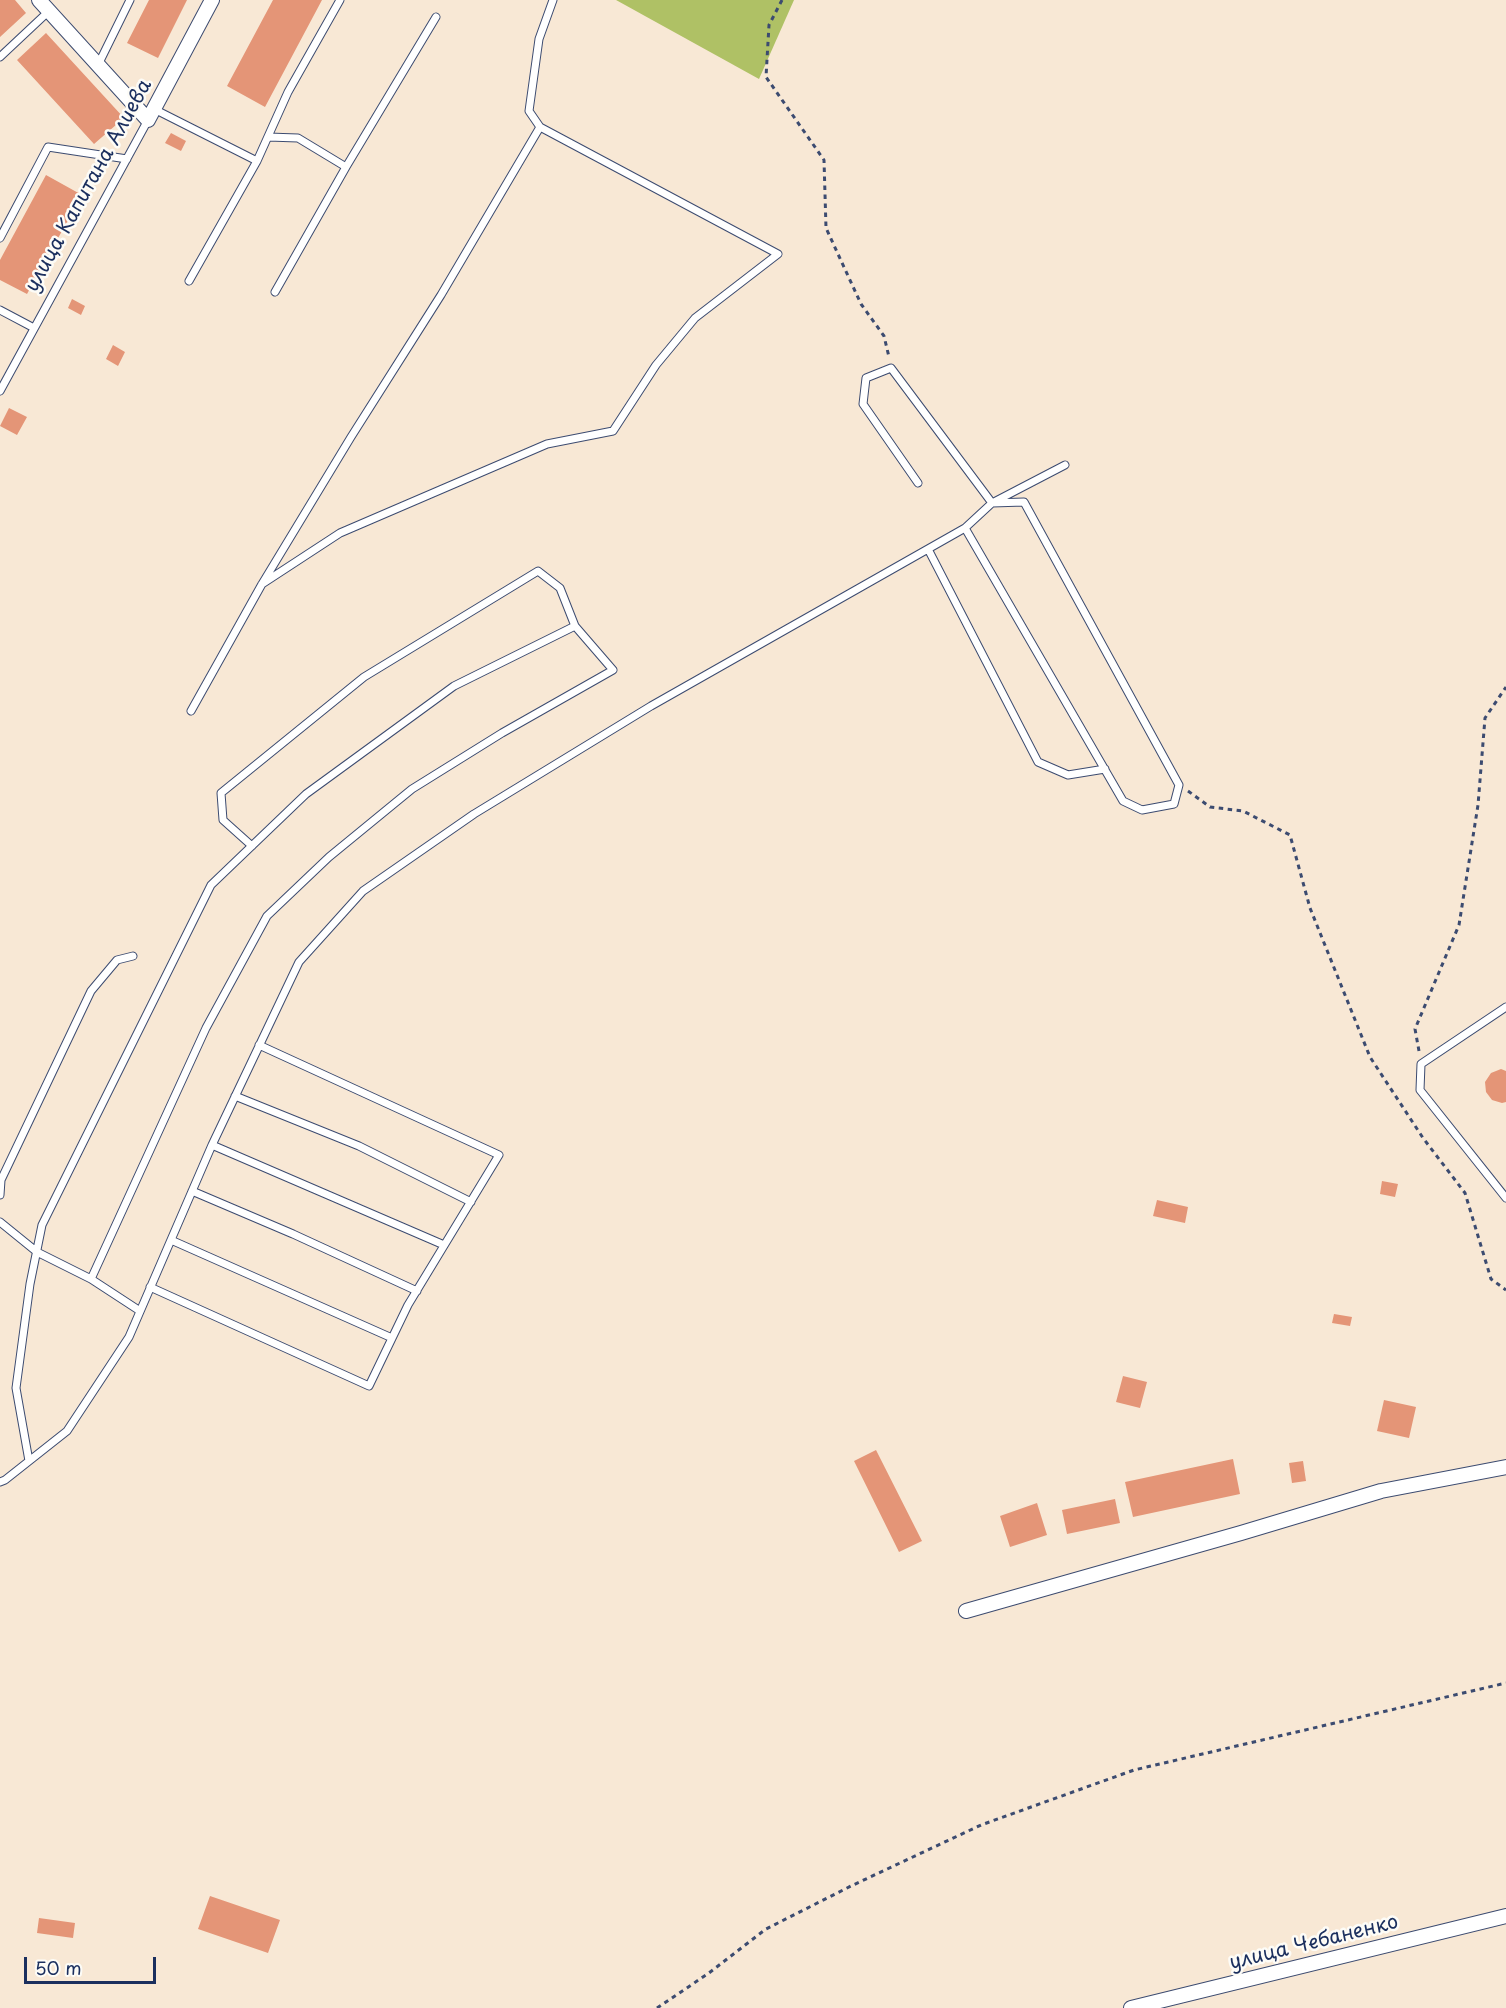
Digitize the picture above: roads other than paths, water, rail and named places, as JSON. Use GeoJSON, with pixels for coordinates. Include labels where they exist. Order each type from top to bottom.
{"type":"FeatureCollection","features":[{"type":"Feature","properties":{"kind":"street"},"geometry":{"type":"LineString","coordinates":[[39,0],[98,65],[151,115]]}},
{"type":"Feature","properties":{"kind":"street","name":"улица Капитана Алиева"},"geometry":{"type":"LineString","coordinates":[[151,115],[212,0]]}},
{"type":"Feature","properties":{"kind":"street"},"geometry":{"type":"LineString","coordinates":[[966,1611],[1381,1491],[1506,1467]]}},
{"type":"Feature","properties":{"kind":"street","name":"улица Чебаненко"},"geometry":{"type":"LineString","coordinates":[[1131,2008],[1506,1916]]}},
{"type":"Feature","properties":{"kind":"lane"},"geometry":{"type":"LineString","coordinates":[[98,65],[130,0]]}},
{"type":"Feature","properties":{"kind":"lane"},"geometry":{"type":"LineString","coordinates":[[189,281],[257,161],[288,92],[340,0]]}},
{"type":"Feature","properties":{"kind":"lane"},"geometry":{"type":"LineString","coordinates":[[262,584],[340,534],[547,444],[613,431],[656,365],[695,318],[778,254],[540,127],[529,111],[540,39],[553,0]]}},
{"type":"Feature","properties":{"kind":"lane"},"geometry":{"type":"LineString","coordinates":[[0,57],[49,11]]}},
{"type":"Feature","properties":{"kind":"lane"},"geometry":{"type":"LineString","coordinates":[[275,292],[346,167],[436,17]]}},
{"type":"Feature","properties":{"kind":"lane"},"geometry":{"type":"LineString","coordinates":[[151,115],[257,161]]}},
{"type":"Feature","properties":{"kind":"lane","name":"улица Капитана Алиева"},"geometry":{"type":"LineString","coordinates":[[0,391],[151,115]]}},
{"type":"Feature","properties":{"kind":"lane"},"geometry":{"type":"LineString","coordinates":[[191,711],[262,584],[441,295],[540,127]]}},
{"type":"Feature","properties":{"kind":"lane"},"geometry":{"type":"LineString","coordinates":[[268,136],[298,138],[346,167]]}},
{"type":"Feature","properties":{"kind":"lane"},"geometry":{"type":"LineString","coordinates":[[0,238],[48,147],[127,159]]}},
{"type":"Feature","properties":{"kind":"lane"},"geometry":{"type":"LineString","coordinates":[[0,310],[34,328]]}},
{"type":"Feature","properties":{"kind":"lane"},"geometry":{"type":"LineString","coordinates":[[918,483],[863,404],[866,378],[891,368],[992,503]]}},
{"type":"Feature","properties":{"kind":"lane"},"geometry":{"type":"LineString","coordinates":[[0,1482],[67,1431],[129,1337],[212,1145],[298,962],[363,891],[474,814],[651,706],[965,528],[992,503],[1065,465]]}},
{"type":"Feature","properties":{"kind":"lane"},"geometry":{"type":"LineString","coordinates":[[965,528],[1123,801],[1142,810],[1174,804],[1179,785],[1024,502],[992,503]]}},
{"type":"Feature","properties":{"kind":"lane"},"geometry":{"type":"LineString","coordinates":[[928,549],[1038,762],[1068,775],[1105,769]]}},
{"type":"Feature","properties":{"kind":"lane"},"geometry":{"type":"LineString","coordinates":[[91,1279],[206,1028],[267,916],[329,857],[412,789],[502,733],[613,670],[575,626],[560,588],[538,571],[364,677],[221,793],[223,820],[252,846]]}},
{"type":"Feature","properties":{"kind":"lane"},"geometry":{"type":"LineString","coordinates":[[29,1461],[16,1388],[30,1284],[42,1225],[210,885],[306,794],[454,686],[575,626]]}},
{"type":"Feature","properties":{"kind":"lane"},"geometry":{"type":"LineString","coordinates":[[0,1195],[2,1180],[91,991],[117,960],[133,956]]}},
{"type":"Feature","properties":{"kind":"lane"},"geometry":{"type":"LineString","coordinates":[[1506,1007],[1421,1064],[1420,1090],[1506,1198]]}},
{"type":"Feature","properties":{"kind":"lane"},"geometry":{"type":"LineString","coordinates":[[150,1287],[369,1386],[417,1291],[499,1155],[259,1046]]}},
{"type":"Feature","properties":{"kind":"lane"},"geometry":{"type":"LineString","coordinates":[[235,1096],[359,1146],[471,1202]]}},
{"type":"Feature","properties":{"kind":"lane"},"geometry":{"type":"LineString","coordinates":[[212,1145],[444,1245]]}},
{"type":"Feature","properties":{"kind":"lane"},"geometry":{"type":"LineString","coordinates":[[192,1191],[417,1291]]}},
{"type":"Feature","properties":{"kind":"lane"},"geometry":{"type":"LineString","coordinates":[[0,1222],[37,1252],[91,1279],[140,1311]]}},
{"type":"Feature","properties":{"kind":"lane"},"geometry":{"type":"LineString","coordinates":[[171,1240],[392,1338]]}}]}
